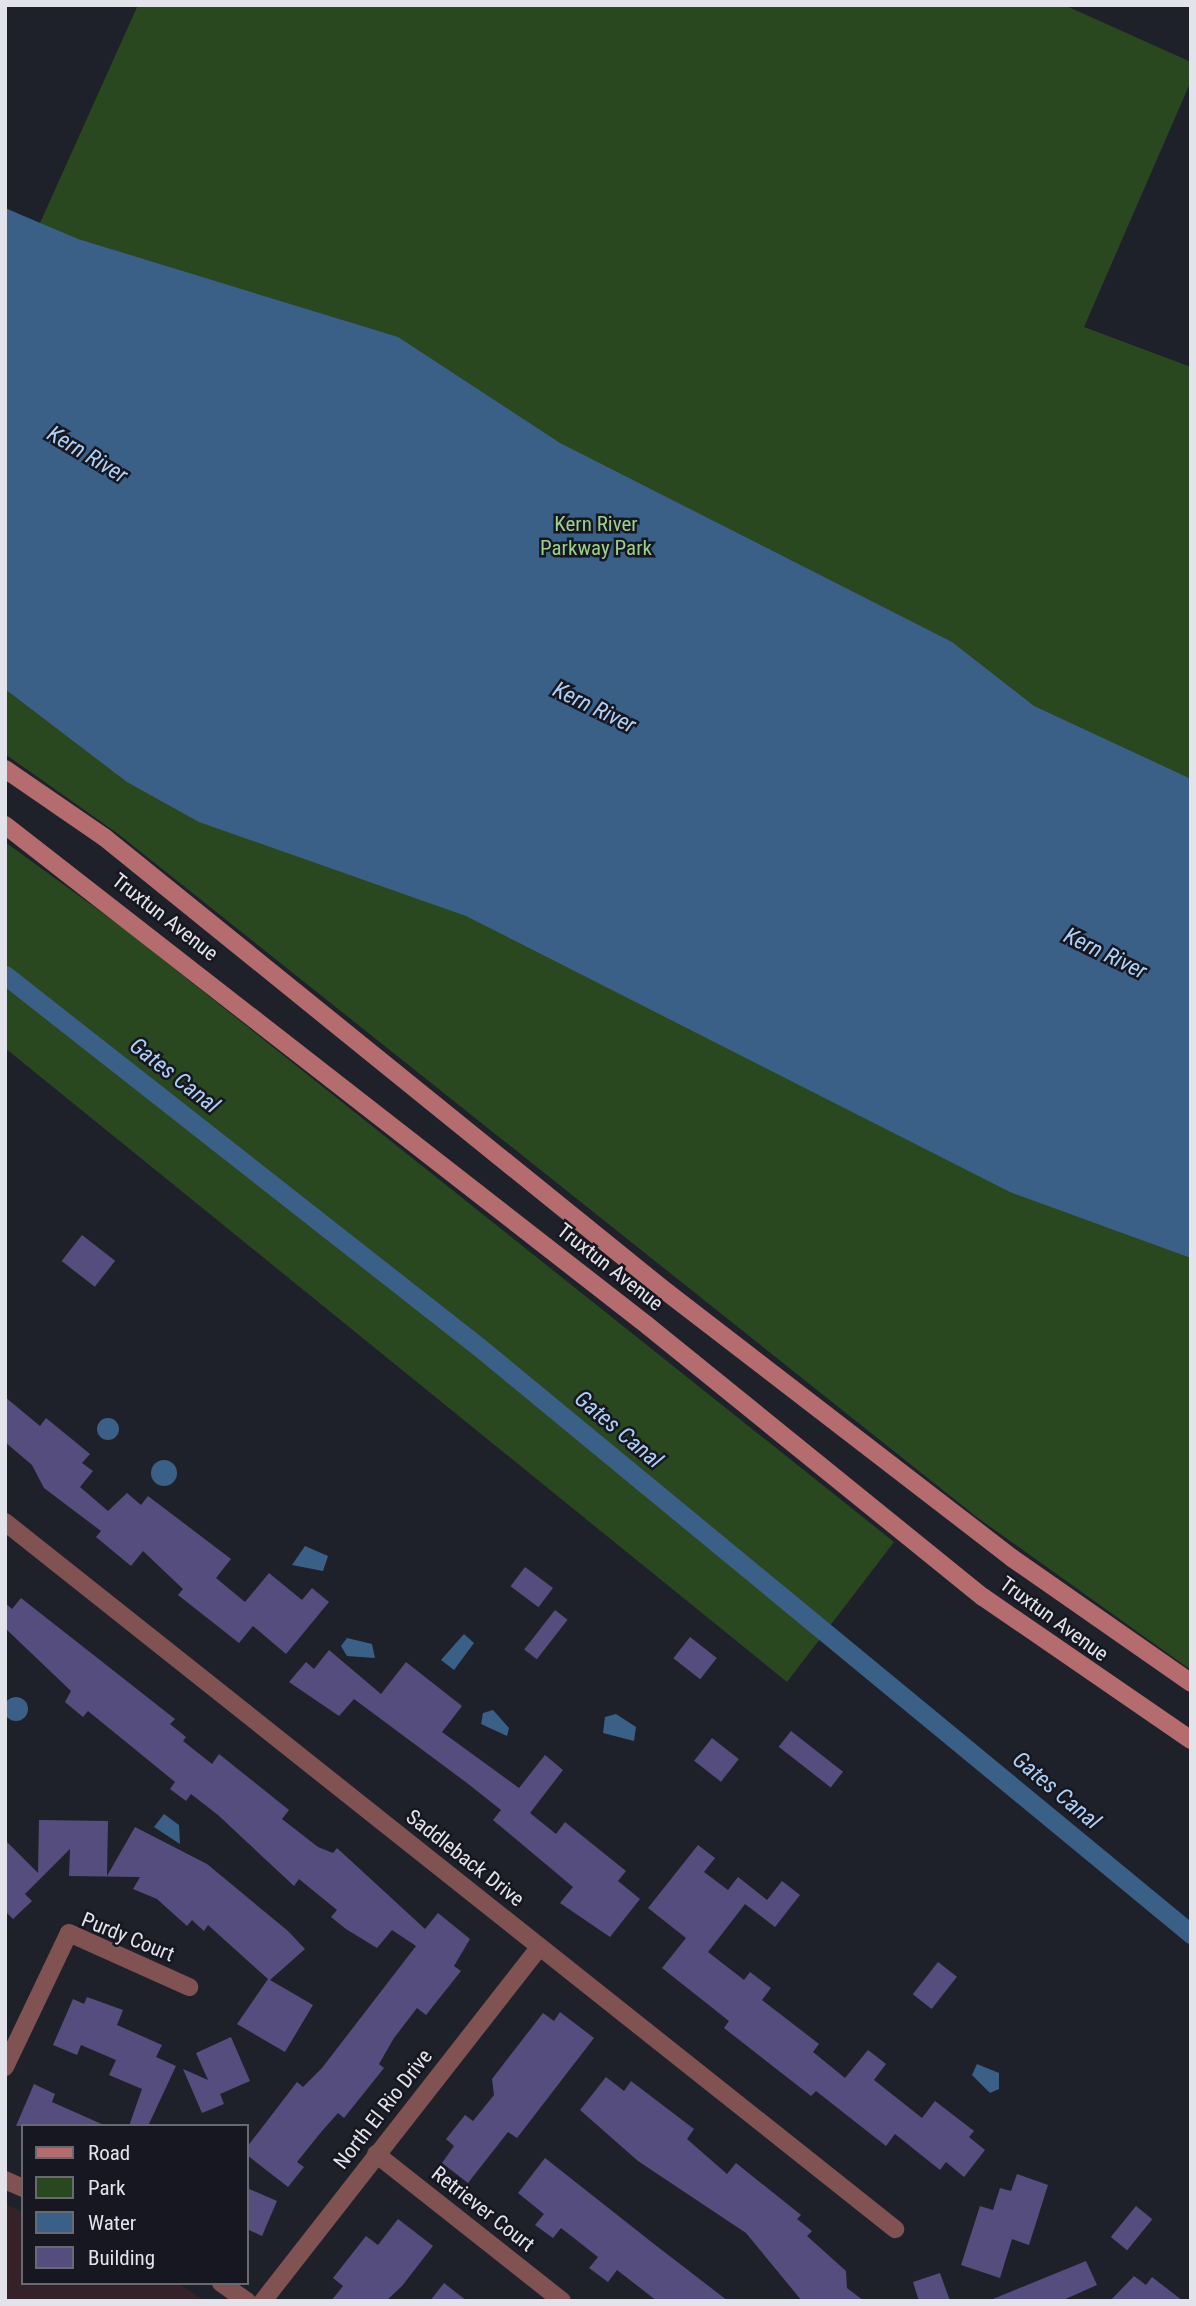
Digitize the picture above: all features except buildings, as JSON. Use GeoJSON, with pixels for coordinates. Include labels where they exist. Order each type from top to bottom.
{"type":"FeatureCollection","features":[{"type":"Feature","properties":{"kind":"main road","name":"Truxtun Avenue"},"geometry":{"type":"LineString","coordinates":[[5,769],[104,837],[668,1293],[991,1542],[1191,1683]]}},
{"type":"Feature","properties":{"kind":"main road","name":"Truxtun Avenue"},"geometry":{"type":"LineString","coordinates":[[5,825],[637,1317],[983,1597],[1191,1740]]}},
{"type":"Feature","properties":{"kind":"street","name":"Saddleback Drive"},"geometry":{"type":"LineString","coordinates":[[5,1522],[895,2229]]}},
{"type":"Feature","properties":{"kind":"street","name":"Purdy Court"},"geometry":{"type":"LineString","coordinates":[[5,2067],[69,1933],[189,1987]]}},
{"type":"Feature","properties":{"kind":"street","name":"North El Rio Drive"},"geometry":{"type":"LineString","coordinates":[[263,2301],[541,1947]]}},
{"type":"Feature","properties":{"kind":"street","name":"Retriever Court"},"geometry":{"type":"LineString","coordinates":[[376,2154],[562,2301]]}},
{"type":"Feature","properties":{"kind":"street"},"geometry":{"type":"LineString","coordinates":[[5,2180],[21,2187]]}},
{"type":"Feature","properties":{"kind":"street"},"geometry":{"type":"LineString","coordinates":[[224,2285],[247,2301]]}},
{"type":"Feature","properties":{"kind":"shaded area"},"geometry":{"type":"Polygon","coordinates":[[[5,2204],[21,2211],[21,2285],[181,2285],[205,2301],[5,2301],[5,2204]]]}},
{"type":"Feature","properties":{"kind":"green space","name":"Kern River Parkway Park"},"geometry":{"type":"Polygon","coordinates":[[[138,5],[1064,5],[1191,62],[1191,81],[1084,327],[1191,367],[1191,1670],[978,1518],[117,833],[5,754],[5,301],[138,5]]]}},
{"type":"Feature","properties":{"kind":"green space"},"geometry":{"type":"Polygon","coordinates":[[[5,842],[126,930],[894,1542],[787,1682],[5,1048],[5,842]]]}},
{"type":"Feature","properties":{"kind":"water","name":"Kern River"},"geometry":{"type":"Polygon","coordinates":[[[5,208],[78,239],[398,337],[560,443],[952,642],[1034,706],[1191,779],[1191,1258],[1010,1192],[466,916],[199,822],[127,782],[5,689],[5,208]]]}},
{"type":"Feature","properties":{"kind":"water"},"geometry":{"type":"Polygon","coordinates":[[[108,1418],[116,1421],[119,1429],[116,1437],[108,1440],[100,1437],[97,1429],[100,1421],[108,1418]]]}},
{"type":"Feature","properties":{"kind":"water"},"geometry":{"type":"Polygon","coordinates":[[[164,1460],[173,1464],[177,1473],[173,1482],[164,1486],[155,1482],[151,1473],[155,1464],[164,1460]]]}},
{"type":"Feature","properties":{"kind":"water"},"geometry":{"type":"Polygon","coordinates":[[[305,1546],[328,1556],[323,1571],[292,1565],[305,1546]]]}},
{"type":"Feature","properties":{"kind":"water"},"geometry":{"type":"Polygon","coordinates":[[[464,1634],[474,1643],[454,1670],[441,1660],[464,1634]]]}},
{"type":"Feature","properties":{"kind":"water"},"geometry":{"type":"Polygon","coordinates":[[[347,1638],[372,1644],[375,1658],[347,1656],[341,1646],[347,1638]]]}},
{"type":"Feature","properties":{"kind":"water"},"geometry":{"type":"Polygon","coordinates":[[[16,1697],[27,1704],[28,1709],[21,1720],[16,1721],[5,1714],[4,1709],[11,1698],[16,1697]]]}},
{"type":"Feature","properties":{"kind":"water"},"geometry":{"type":"Polygon","coordinates":[[[493,1710],[509,1728],[507,1736],[481,1724],[483,1713],[493,1710]]]}},
{"type":"Feature","properties":{"kind":"water"},"geometry":{"type":"Polygon","coordinates":[[[616,1714],[636,1727],[634,1741],[603,1733],[605,1717],[616,1714]]]}},
{"type":"Feature","properties":{"kind":"water"},"geometry":{"type":"Polygon","coordinates":[[[164,1814],[179,1825],[180,1844],[154,1827],[164,1814]]]}},
{"type":"Feature","properties":{"kind":"water"},"geometry":{"type":"Polygon","coordinates":[[[977,2064],[999,2073],[999,2089],[990,2093],[972,2075],[977,2064]]]}},
{"type":"Feature","properties":{"kind":"waterway","name":"Gates Canal"},"geometry":{"type":"LineString","coordinates":[[5,975],[479,1347],[1191,1934]]}}]}
